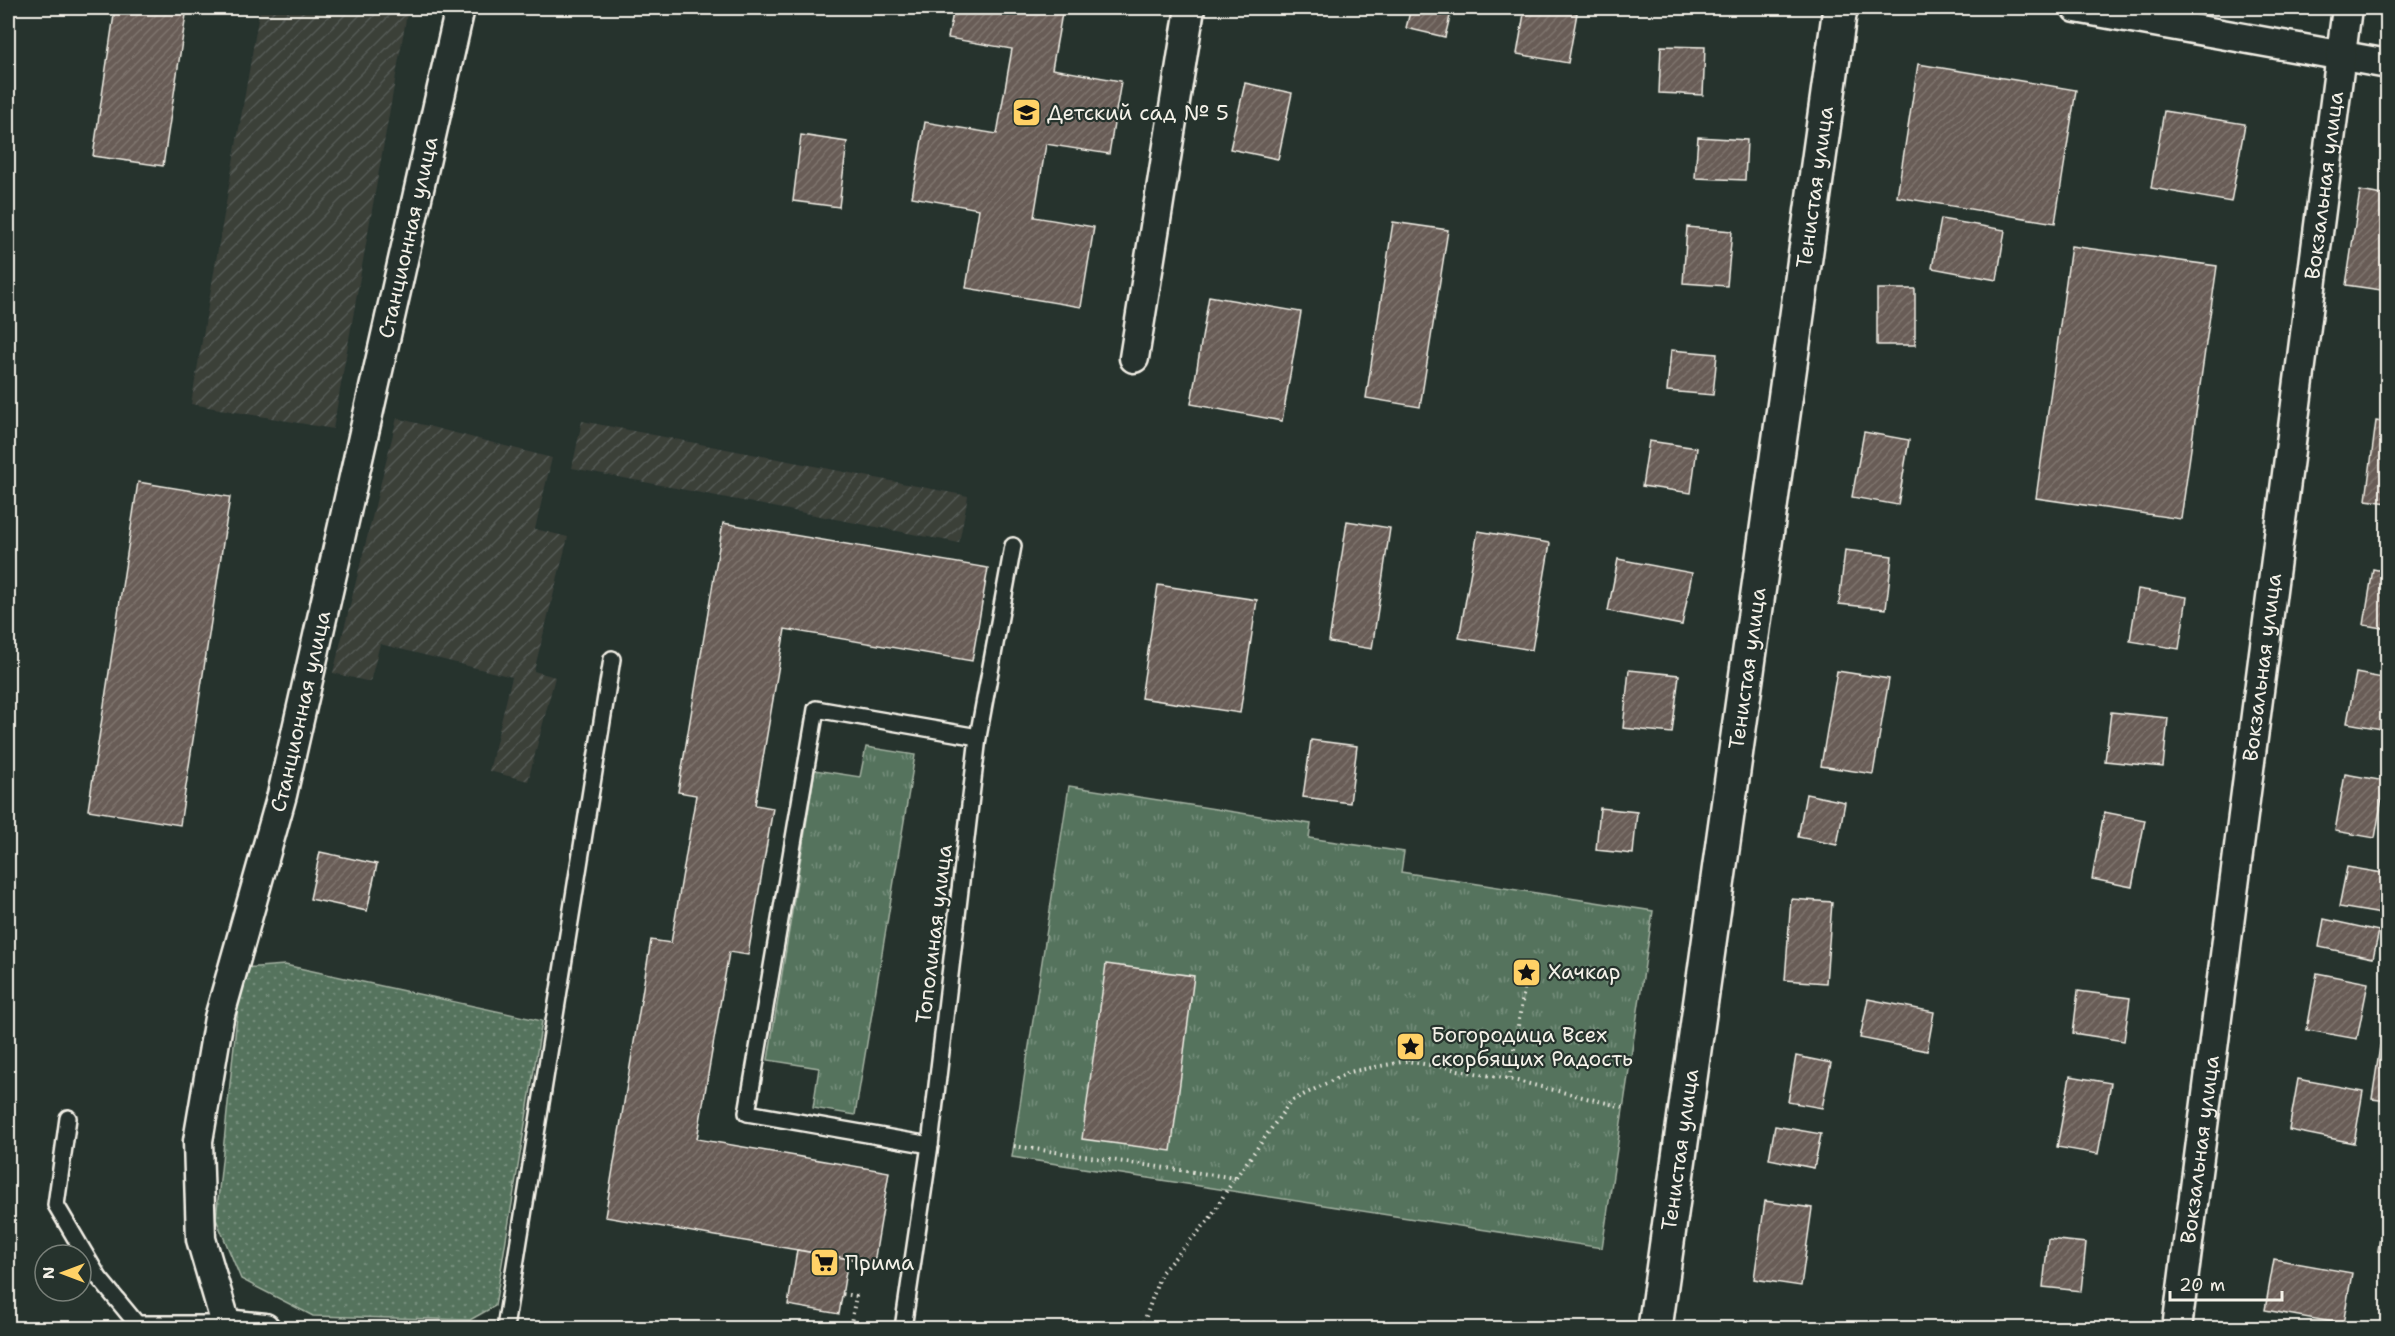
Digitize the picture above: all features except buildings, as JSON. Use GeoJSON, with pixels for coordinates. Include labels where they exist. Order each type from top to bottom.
{"type":"FeatureCollection","features":[{"type":"Feature","properties":{"kind":"street","name":"Станционная улица"},"geometry":{"type":"LineString","coordinates":[[226,1323],[201,1239],[198,1141],[219,1018],[282,795],[460,8]]}},
{"type":"Feature","properties":{"kind":"street"},"geometry":{"type":"LineString","coordinates":[[1134,358],[1190,8]]}},
{"type":"Feature","properties":{"kind":"street","name":"Тенистая улица"},"geometry":{"type":"LineString","coordinates":[[1655,1329],[1840,8]]}},
{"type":"Feature","properties":{"kind":"street"},"geometry":{"type":"LineString","coordinates":[[2076,8],[2388,64]]}},
{"type":"Feature","properties":{"kind":"street","name":"Вокзальная улица"},"geometry":{"type":"LineString","coordinates":[[2177,1329],[2347,8]]}},
{"type":"Feature","properties":{"kind":"street"},"geometry":{"type":"LineString","coordinates":[[226,1323],[266,1329]]}},
{"type":"Feature","properties":{"kind":"lane","name":"Тополиная улица"},"geometry":{"type":"LineString","coordinates":[[903,1329],[930,1145],[978,737],[1013,546]]}},
{"type":"Feature","properties":{"kind":"lane"},"geometry":{"type":"LineString","coordinates":[[505,1329],[612,659]]}},
{"type":"Feature","properties":{"kind":"lane"},"geometry":{"type":"LineString","coordinates":[[930,1145],[747,1113],[816,709],[978,737]]}},
{"type":"Feature","properties":{"kind":"lane"},"geometry":{"type":"LineString","coordinates":[[68,1119],[56,1205],[99,1278],[136,1326],[226,1323]]}},
{"type":"Feature","properties":{"kind":"path"},"geometry":{"type":"LineString","coordinates":[[1509,1079],[1527,972]]}},
{"type":"Feature","properties":{"kind":"path"},"geometry":{"type":"LineString","coordinates":[[1407,1061],[1410,1047]]}},
{"type":"Feature","properties":{"kind":"path"},"geometry":{"type":"LineString","coordinates":[[1142,1329],[1161,1273],[1209,1220],[1235,1178],[1291,1101],[1349,1072],[1407,1061],[1509,1079],[1623,1107]]}},
{"type":"Feature","properties":{"kind":"path"},"geometry":{"type":"LineString","coordinates":[[1014,1146],[1235,1178]]}},
{"type":"Feature","properties":{"kind":"path"},"geometry":{"type":"LineString","coordinates":[[843,1294],[856,1296],[850,1329]]}},
{"type":"Feature","properties":{"kind":"shaded area"},"geometry":{"type":"Polygon","coordinates":[[[260,8],[408,8],[333,429],[191,404],[260,8]]]}},
{"type":"Feature","properties":{"kind":"shaded area"},"geometry":{"type":"Polygon","coordinates":[[[397,418],[552,458],[535,529],[568,537],[534,671],[555,677],[528,781],[489,771],[512,677],[380,644],[370,682],[333,673],[397,418]]]}},
{"type":"Feature","properties":{"kind":"shaded area"},"geometry":{"type":"Polygon","coordinates":[[[582,421],[968,496],[959,543],[572,468],[582,421]]]}},
{"type":"Feature","properties":{"kind":"green space"},"geometry":{"type":"Polygon","coordinates":[[[866,747],[915,755],[855,1115],[813,1108],[819,1068],[768,1060],[815,770],[860,777],[866,747]]]}},
{"type":"Feature","properties":{"kind":"green space"},"geometry":{"type":"Polygon","coordinates":[[[1069,786],[1311,824],[1309,838],[1404,852],[1401,872],[1653,911],[1602,1248],[1012,1157],[1069,786]]]}},
{"type":"Feature","properties":{"kind":"green space"},"geometry":{"type":"Polygon","coordinates":[[[285,965],[542,1021],[495,1306],[470,1320],[313,1316],[241,1279],[216,1219],[242,968],[285,965]]]}},
{"type":"Feature","properties":{"kind":"place","name":"Детский сад № 5"},"geometry":{"type":"Point","coordinates":[1026,113]}},
{"type":"Feature","properties":{"kind":"place","name":"Хачкар"},"geometry":{"type":"Point","coordinates":[1527,972]}},
{"type":"Feature","properties":{"kind":"place","name":"Богородица Всех скорбящих Радость"},"geometry":{"type":"Point","coordinates":[1410,1047]}},
{"type":"Feature","properties":{"kind":"place","name":"Прима"},"geometry":{"type":"Point","coordinates":[824,1263]}}]}
